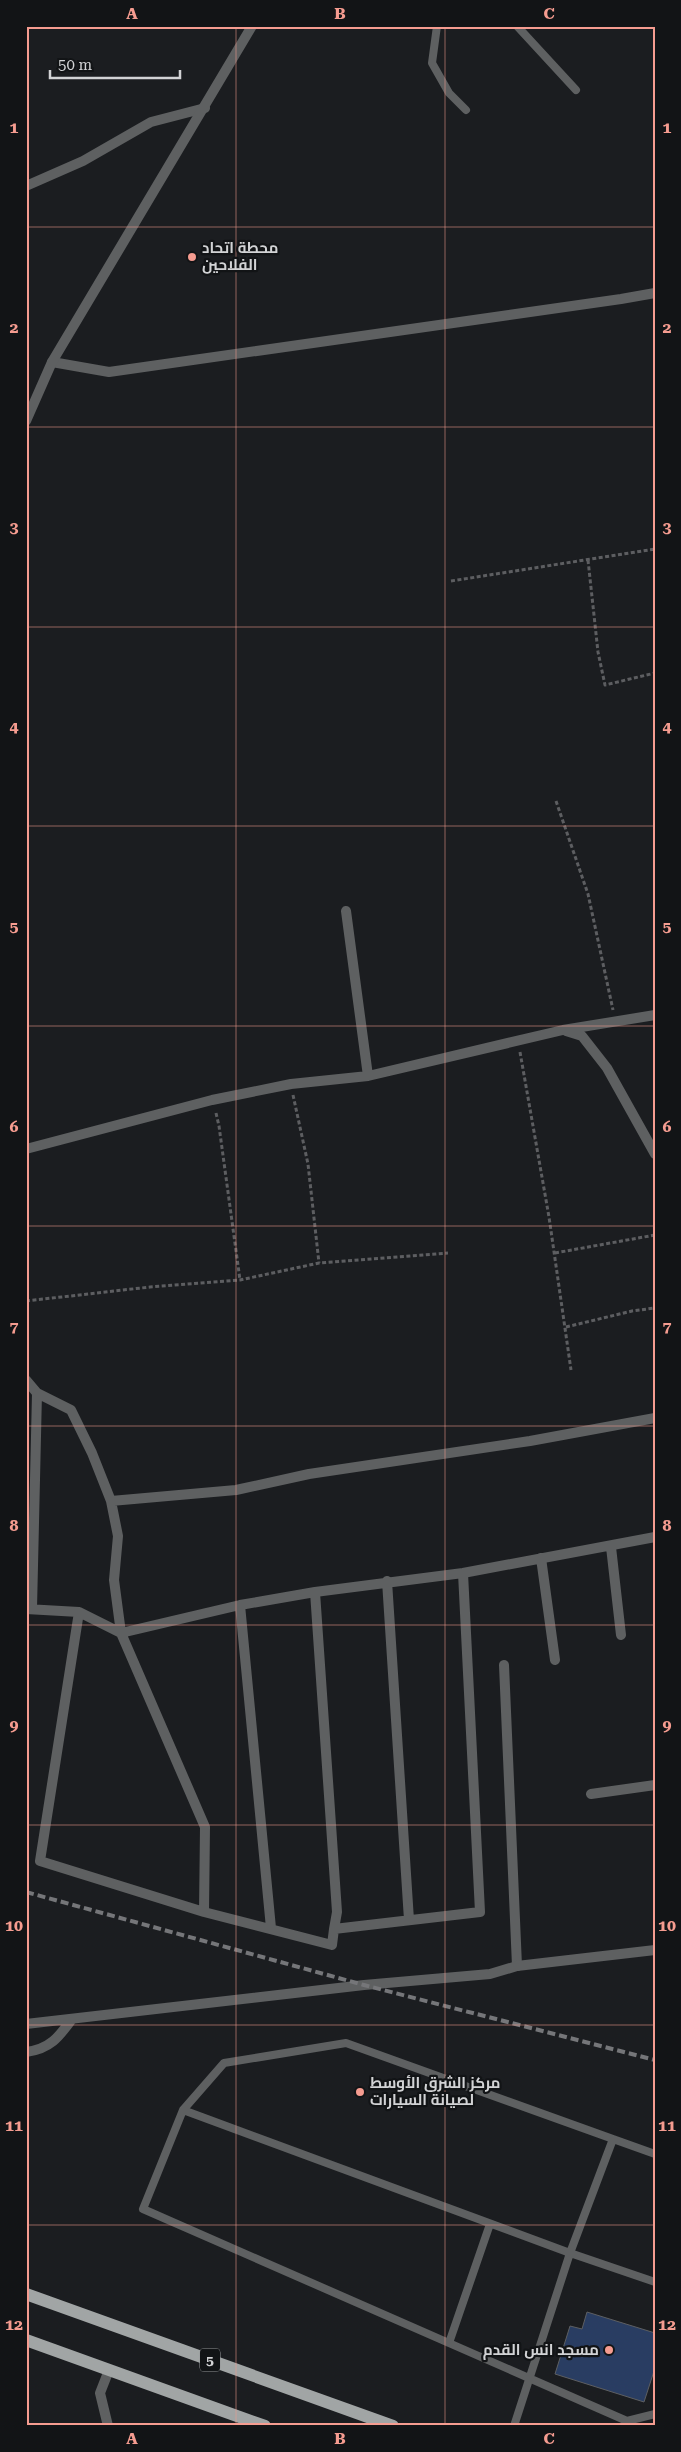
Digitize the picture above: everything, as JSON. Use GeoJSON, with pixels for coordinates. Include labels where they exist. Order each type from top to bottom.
{"type":"FeatureCollection","features":[{"type":"Feature","properties":{"kind":"main road","name":"5"},"geometry":{"type":"LineString","coordinates":[[26,2294],[393,2426]]}},
{"type":"Feature","properties":{"kind":"main road"},"geometry":{"type":"LineString","coordinates":[[26,2340],[265,2426]]}},
{"type":"Feature","properties":{"kind":"street"},"geometry":{"type":"LineString","coordinates":[[26,421],[52,362],[205,108],[252,26]]}},
{"type":"Feature","properties":{"kind":"street"},"geometry":{"type":"LineString","coordinates":[[26,186],[83,161],[151,122],[205,108]]}},
{"type":"Feature","properties":{"kind":"street"},"geometry":{"type":"LineString","coordinates":[[52,362],[109,372],[621,299],[655,292]]}},
{"type":"Feature","properties":{"kind":"street"},"geometry":{"type":"LineString","coordinates":[[346,911],[368,1076]]}},
{"type":"Feature","properties":{"kind":"street"},"geometry":{"type":"LineString","coordinates":[[26,1149],[212,1100],[291,1084],[368,1076],[563,1030],[655,1015]]}},
{"type":"Feature","properties":{"kind":"street"},"geometry":{"type":"LineString","coordinates":[[563,1030],[582,1036],[608,1068],[655,1154]]}},
{"type":"Feature","properties":{"kind":"street"},"geometry":{"type":"LineString","coordinates":[[26,1380],[38,1392],[71,1410],[92,1453],[111,1502],[118,1536],[114,1580],[121,1634],[205,1827],[204,1912]]}},
{"type":"Feature","properties":{"kind":"street"},"geometry":{"type":"LineString","coordinates":[[38,1392],[29,1609],[79,1612],[121,1634],[240,1605],[387,1581],[463,1573],[611,1547],[655,1537]]}},
{"type":"Feature","properties":{"kind":"street"},"geometry":{"type":"LineString","coordinates":[[111,1502],[236,1490],[309,1474],[530,1441],[655,1418]]}},
{"type":"Feature","properties":{"kind":"street"},"geometry":{"type":"LineString","coordinates":[[611,1547],[622,1635]]}},
{"type":"Feature","properties":{"kind":"street"},"geometry":{"type":"LineString","coordinates":[[541,1558],[555,1660]]}},
{"type":"Feature","properties":{"kind":"street"},"geometry":{"type":"LineString","coordinates":[[334,1929],[480,1912],[463,1573]]}},
{"type":"Feature","properties":{"kind":"street"},"geometry":{"type":"LineString","coordinates":[[387,1581],[409,1920]]}},
{"type":"Feature","properties":{"kind":"street"},"geometry":{"type":"LineString","coordinates":[[79,1612],[40,1861],[204,1912],[332,1945],[337,1912],[315,1592]]}},
{"type":"Feature","properties":{"kind":"street"},"geometry":{"type":"LineString","coordinates":[[240,1605],[270,1928]]}},
{"type":"Feature","properties":{"kind":"street"},"geometry":{"type":"LineString","coordinates":[[504,1665],[517,1966]]}},
{"type":"Feature","properties":{"kind":"street"},"geometry":{"type":"LineString","coordinates":[[591,1794],[655,1785]]}},
{"type":"Feature","properties":{"kind":"street"},"geometry":{"type":"LineString","coordinates":[[26,2024],[364,1985],[490,1974],[517,1966],[655,1950]]}},
{"type":"Feature","properties":{"kind":"street"},"geometry":{"type":"LineString","coordinates":[[26,2052],[51,2044],[58,2039],[72,2018]]}},
{"type":"Feature","properties":{"kind":"street"},"geometry":{"type":"LineString","coordinates":[[108,2426],[100,2393],[109,2370]]}},
{"type":"Feature","properties":{"kind":"lane"},"geometry":{"type":"LineString","coordinates":[[437,26],[432,63],[449,93],[466,110]]}},
{"type":"Feature","properties":{"kind":"lane"},"geometry":{"type":"LineString","coordinates":[[517,26],[576,90]]}},
{"type":"Feature","properties":{"kind":"lane"},"geometry":{"type":"LineString","coordinates":[[655,2154],[346,2043],[224,2062],[183,2110],[142,2209],[627,2421],[655,2414]]}},
{"type":"Feature","properties":{"kind":"lane"},"geometry":{"type":"LineString","coordinates":[[183,2110],[490,2224],[655,2282]]}},
{"type":"Feature","properties":{"kind":"lane"},"geometry":{"type":"LineString","coordinates":[[514,2426],[570,2253],[613,2139]]}},
{"type":"Feature","properties":{"kind":"lane"},"geometry":{"type":"LineString","coordinates":[[449,2343],[490,2224]]}},
{"type":"Feature","properties":{"kind":"path"},"geometry":{"type":"LineString","coordinates":[[451,581],[655,549]]}},
{"type":"Feature","properties":{"kind":"path"},"geometry":{"type":"LineString","coordinates":[[588,560],[598,652],[605,685],[655,673]]}},
{"type":"Feature","properties":{"kind":"path"},"geometry":{"type":"LineString","coordinates":[[556,802],[588,894],[608,980],[614,1022]]}},
{"type":"Feature","properties":{"kind":"path"},"geometry":{"type":"LineString","coordinates":[[518,1042],[566,1327],[571,1370]]}},
{"type":"Feature","properties":{"kind":"path"},"geometry":{"type":"LineString","coordinates":[[291,1084],[308,1164],[319,1263]]}},
{"type":"Feature","properties":{"kind":"path"},"geometry":{"type":"LineString","coordinates":[[212,1100],[219,1126],[240,1280]]}},
{"type":"Feature","properties":{"kind":"path"},"geometry":{"type":"LineString","coordinates":[[554,1253],[655,1235]]}},
{"type":"Feature","properties":{"kind":"path"},"geometry":{"type":"LineString","coordinates":[[26,1301],[150,1287],[240,1280],[319,1263],[448,1253]]}},
{"type":"Feature","properties":{"kind":"path"},"geometry":{"type":"LineString","coordinates":[[566,1327],[632,1311],[655,1308]]}},
{"type":"Feature","properties":{"kind":"building","name":"مسجد انس القدم"},"geometry":{"type":"Polygon","coordinates":[[[587,2312],[655,2333],[655,2368],[644,2402],[555,2374],[570,2326],[582,2329],[587,2312]]]}},
{"type":"Feature","properties":{"kind":"railway"},"geometry":{"type":"LineString","coordinates":[[26,1892],[364,1985],[655,2060]]}},
{"type":"Feature","properties":{"kind":"place","name":"محطة اتحاد الفلاحين"},"geometry":{"type":"Point","coordinates":[192,257]}},
{"type":"Feature","properties":{"kind":"place","name":"مركز الشرق الأوسط لصيانة السيارات"},"geometry":{"type":"Point","coordinates":[360,2092]}},
{"type":"Feature","properties":{"kind":"place","name":"مسجد انس القدم"},"geometry":{"type":"Point","coordinates":[609,2350]}}]}
